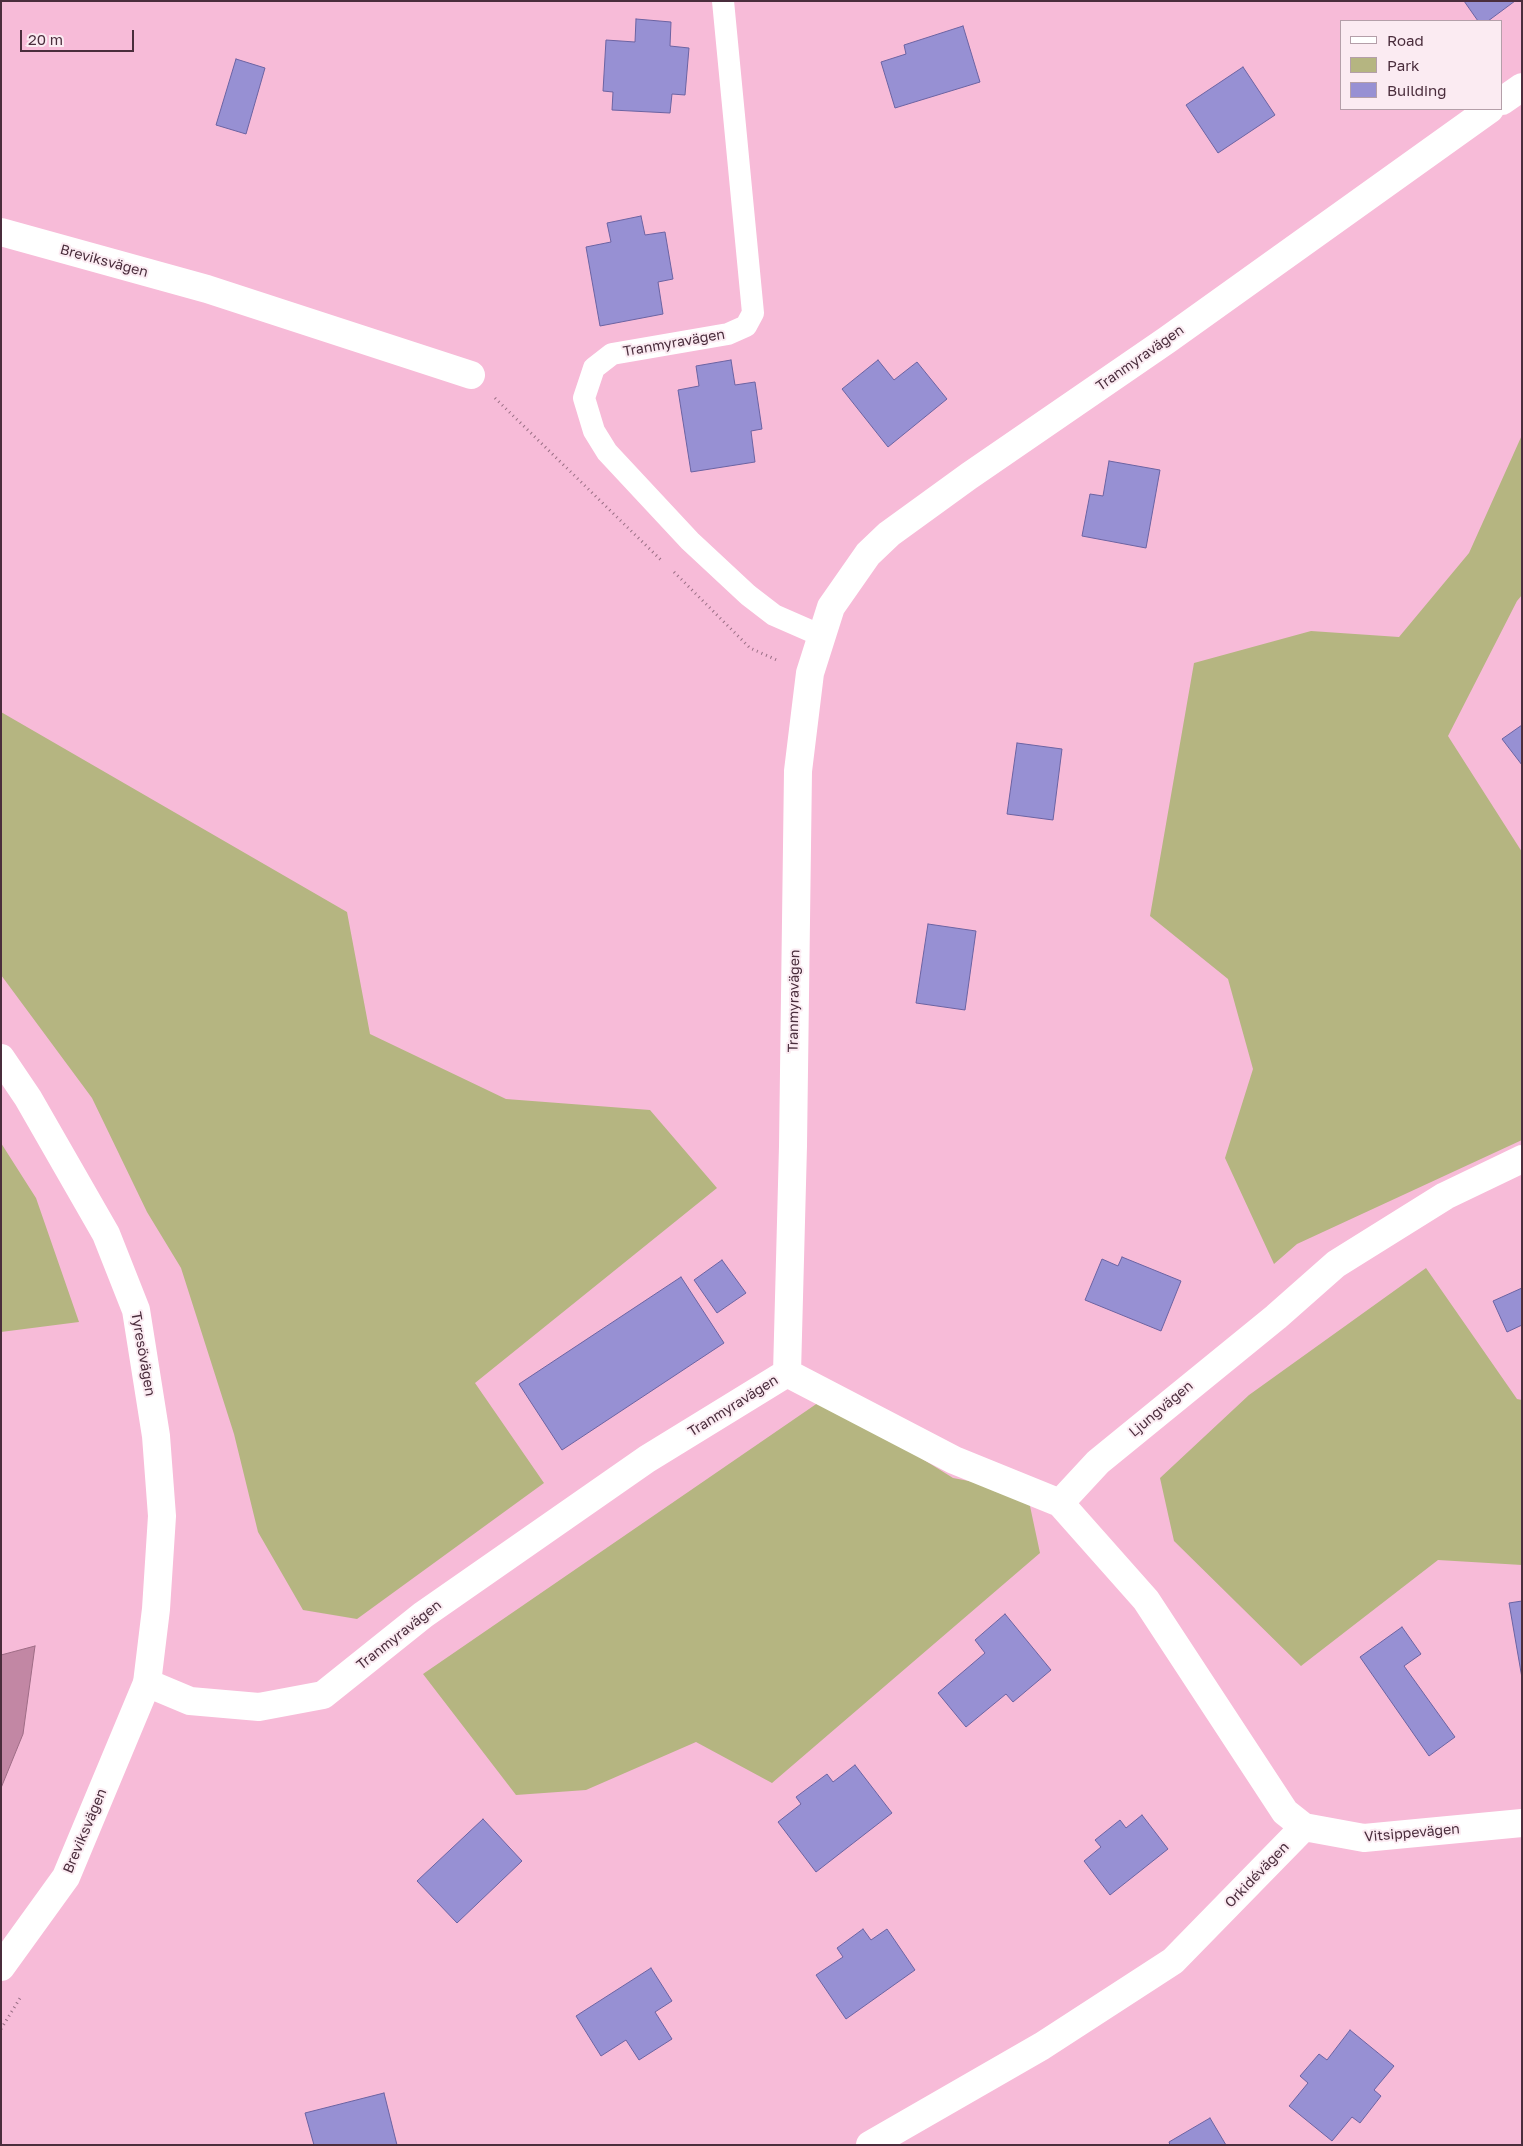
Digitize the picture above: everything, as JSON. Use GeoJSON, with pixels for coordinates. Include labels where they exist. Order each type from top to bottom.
{"type":"FeatureCollection","features":[{"type":"Feature","properties":{"kind":"street"},"geometry":{"type":"LineString","coordinates":[[1503,100],[1522,87]]}},
{"type":"Feature","properties":{"kind":"street","name":"Tranmyravägen"},"geometry":{"type":"LineString","coordinates":[[147,1683],[190,1701],[260,1707],[323,1695],[423,1615],[647,1459],[787,1373],[793,1146],[798,771],[810,673],[831,607],[868,554],[890,534],[969,476],[1175,334],[1489,110]]}},
{"type":"Feature","properties":{"kind":"street","name":"Breviksvägen"},"geometry":{"type":"LineString","coordinates":[[1,232],[207,289],[471,375]]}},
{"type":"Feature","properties":{"kind":"street","name":"Tyresövägen"},"geometry":{"type":"LineString","coordinates":[[1,1058],[28,1098],[106,1234],[136,1310],[156,1436],[162,1516],[156,1609],[147,1683]]}},
{"type":"Feature","properties":{"kind":"street","name":"Ljungvägen"},"geometry":{"type":"LineString","coordinates":[[1060,1503],[1098,1462],[1276,1317],[1336,1264],[1445,1196],[1522,1159]]}},
{"type":"Feature","properties":{"kind":"street"},"geometry":{"type":"LineString","coordinates":[[787,1373],[954,1460],[1060,1503],[1146,1600],[1285,1812],[1304,1827]]}},
{"type":"Feature","properties":{"kind":"street","name":"Breviksvägen"},"geometry":{"type":"LineString","coordinates":[[1,1967],[66,1877],[147,1683]]}},
{"type":"Feature","properties":{"kind":"street","name":"Vitsippevägen"},"geometry":{"type":"LineString","coordinates":[[1304,1827],[1364,1838],[1522,1823]]}},
{"type":"Feature","properties":{"kind":"street","name":"Orkidévägen"},"geometry":{"type":"LineString","coordinates":[[870,2145],[1042,2046],[1173,1961],[1304,1827]]}},
{"type":"Feature","properties":{"kind":"lane","name":"Tranmyravägen"},"geometry":{"type":"LineString","coordinates":[[723,1],[753,313],[746,326],[728,334],[612,354],[594,368],[584,398],[594,431],[607,452],[690,541],[748,595],[774,615],[822,636]]}},
{"type":"Feature","properties":{"kind":"path"},"geometry":{"type":"LineString","coordinates":[[471,375],[664,563]]}},
{"type":"Feature","properties":{"kind":"path"},"geometry":{"type":"LineString","coordinates":[[672,570],[750,648],[810,673]]}},
{"type":"Feature","properties":{"kind":"green space"},"geometry":{"type":"Polygon","coordinates":[[[1522,435],[1522,595],[1517,601],[1448,736],[1522,852],[1522,1140],[1297,1244],[1274,1264],[1225,1158],[1253,1069],[1228,979],[1150,916],[1194,663],[1311,631],[1399,637],[1469,553],[1522,435]]]}},
{"type":"Feature","properties":{"kind":"green space"},"geometry":{"type":"Polygon","coordinates":[[[1,712],[347,912],[370,1034],[506,1099],[650,1110],[717,1188],[475,1383],[544,1483],[357,1619],[303,1610],[258,1532],[234,1434],[181,1268],[147,1212],[92,1098],[1,975],[1,712]]]}},
{"type":"Feature","properties":{"kind":"green space"},"geometry":{"type":"Polygon","coordinates":[[[1,1143],[36,1198],[79,1322],[1,1332],[1,1143]]]}},
{"type":"Feature","properties":{"kind":"green space"},"geometry":{"type":"Polygon","coordinates":[[[1426,1268],[1517,1399],[1522,1400],[1522,1565],[1438,1560],[1301,1666],[1174,1541],[1160,1478],[1249,1395],[1426,1268]]]}},
{"type":"Feature","properties":{"kind":"green space"},"geometry":{"type":"Polygon","coordinates":[[[825,1398],[953,1478],[1027,1492],[1040,1553],[772,1783],[696,1742],[586,1790],[516,1795],[423,1674],[825,1398]]]}},
{"type":"Feature","properties":{"kind":"shaded area"},"geometry":{"type":"Polygon","coordinates":[[[35,1646],[23,1734],[1,1788],[1,1655],[35,1646]]]}},
{"type":"Feature","properties":{"kind":"building"},"geometry":{"type":"Polygon","coordinates":[[[1464,1],[1515,1],[1489,20],[1477,20],[1464,1]]]}},
{"type":"Feature","properties":{"kind":"building"},"geometry":{"type":"Polygon","coordinates":[[[636,19],[671,22],[670,46],[689,48],[685,95],[672,94],[670,113],[612,110],[613,92],[603,91],[606,40],[635,42],[636,19]]]}},
{"type":"Feature","properties":{"kind":"building"},"geometry":{"type":"Polygon","coordinates":[[[963,26],[980,82],[895,108],[881,62],[906,54],[904,45],[963,26]]]}},
{"type":"Feature","properties":{"kind":"building"},"geometry":{"type":"Polygon","coordinates":[[[236,59],[265,68],[246,134],[216,125],[236,59]]]}},
{"type":"Feature","properties":{"kind":"building"},"geometry":{"type":"Polygon","coordinates":[[[1243,67],[1275,115],[1218,153],[1186,105],[1243,67]]]}},
{"type":"Feature","properties":{"kind":"building"},"geometry":{"type":"Polygon","coordinates":[[[641,216],[645,235],[665,232],[673,279],[658,282],[663,314],[600,326],[586,247],[611,242],[607,223],[641,216]]]}},
{"type":"Feature","properties":{"kind":"building"},"geometry":{"type":"Polygon","coordinates":[[[731,360],[735,385],[755,382],[762,429],[751,431],[755,462],[691,472],[678,390],[699,386],[696,366],[731,360]]]}},
{"type":"Feature","properties":{"kind":"building"},"geometry":{"type":"Polygon","coordinates":[[[878,360],[894,380],[917,362],[947,399],[888,447],[842,389],[878,360]]]}},
{"type":"Feature","properties":{"kind":"building"},"geometry":{"type":"Polygon","coordinates":[[[1109,461],[1160,470],[1146,548],[1082,536],[1090,494],[1103,496],[1109,461]]]}},
{"type":"Feature","properties":{"kind":"building"},"geometry":{"type":"Polygon","coordinates":[[[1522,725],[1522,765],[1502,739],[1522,725]]]}},
{"type":"Feature","properties":{"kind":"building"},"geometry":{"type":"Polygon","coordinates":[[[1017,743],[1062,749],[1053,820],[1007,814],[1017,743]]]}},
{"type":"Feature","properties":{"kind":"building"},"geometry":{"type":"Polygon","coordinates":[[[928,924],[976,931],[965,1010],[916,1003],[928,924]]]}},
{"type":"Feature","properties":{"kind":"building"},"geometry":{"type":"Polygon","coordinates":[[[1122,1257],[1181,1281],[1161,1331],[1085,1300],[1102,1259],[1118,1266],[1122,1257]]]}},
{"type":"Feature","properties":{"kind":"building"},"geometry":{"type":"Polygon","coordinates":[[[722,1260],[746,1293],[717,1313],[694,1280],[722,1260]]]}},
{"type":"Feature","properties":{"kind":"building"},"geometry":{"type":"Polygon","coordinates":[[[681,1277],[724,1343],[562,1450],[519,1384],[681,1277]]]}},
{"type":"Feature","properties":{"kind":"building"},"geometry":{"type":"Polygon","coordinates":[[[1522,1288],[1522,1325],[1507,1332],[1493,1301],[1522,1288]]]}},
{"type":"Feature","properties":{"kind":"building"},"geometry":{"type":"Polygon","coordinates":[[[1522,1601],[1522,1678],[1509,1603],[1522,1601]]]}},
{"type":"Feature","properties":{"kind":"building"},"geometry":{"type":"Polygon","coordinates":[[[1005,1614],[1051,1670],[1013,1702],[1006,1694],[966,1727],[938,1693],[985,1653],[975,1640],[1005,1614]]]}},
{"type":"Feature","properties":{"kind":"building"},"geometry":{"type":"Polygon","coordinates":[[[1402,1627],[1421,1654],[1404,1666],[1455,1737],[1429,1756],[1360,1657],[1402,1627]]]}},
{"type":"Feature","properties":{"kind":"building"},"geometry":{"type":"Polygon","coordinates":[[[855,1765],[892,1813],[816,1872],[778,1822],[801,1804],[796,1797],[827,1774],[833,1782],[855,1765]]]}},
{"type":"Feature","properties":{"kind":"building"},"geometry":{"type":"Polygon","coordinates":[[[1142,1815],[1168,1849],[1110,1895],[1084,1861],[1101,1847],[1095,1840],[1120,1820],[1126,1828],[1142,1815]]]}},
{"type":"Feature","properties":{"kind":"building"},"geometry":{"type":"Polygon","coordinates":[[[483,1819],[522,1861],[457,1923],[417,1881],[483,1819]]]}},
{"type":"Feature","properties":{"kind":"building"},"geometry":{"type":"Polygon","coordinates":[[[863,1929],[871,1940],[887,1929],[915,1970],[846,2019],[816,1975],[843,1957],[837,1948],[863,1929]]]}},
{"type":"Feature","properties":{"kind":"building"},"geometry":{"type":"Polygon","coordinates":[[[651,1968],[672,2001],[655,2012],[672,2039],[639,2060],[626,2040],[601,2056],[576,2016],[651,1968]]]}},
{"type":"Feature","properties":{"kind":"building"},"geometry":{"type":"Polygon","coordinates":[[[1350,2030],[1394,2066],[1374,2090],[1381,2096],[1360,2123],[1352,2117],[1332,2141],[1289,2106],[1308,2083],[1300,2076],[1319,2054],[1327,2060],[1350,2030]]]}},
{"type":"Feature","properties":{"kind":"building"},"geometry":{"type":"Polygon","coordinates":[[[384,2093],[397,2145],[314,2145],[305,2113],[384,2093]]]}},
{"type":"Feature","properties":{"kind":"building"},"geometry":{"type":"Polygon","coordinates":[[[1210,2118],[1226,2145],[1170,2145],[1169,2142],[1210,2118]]]}}]}
